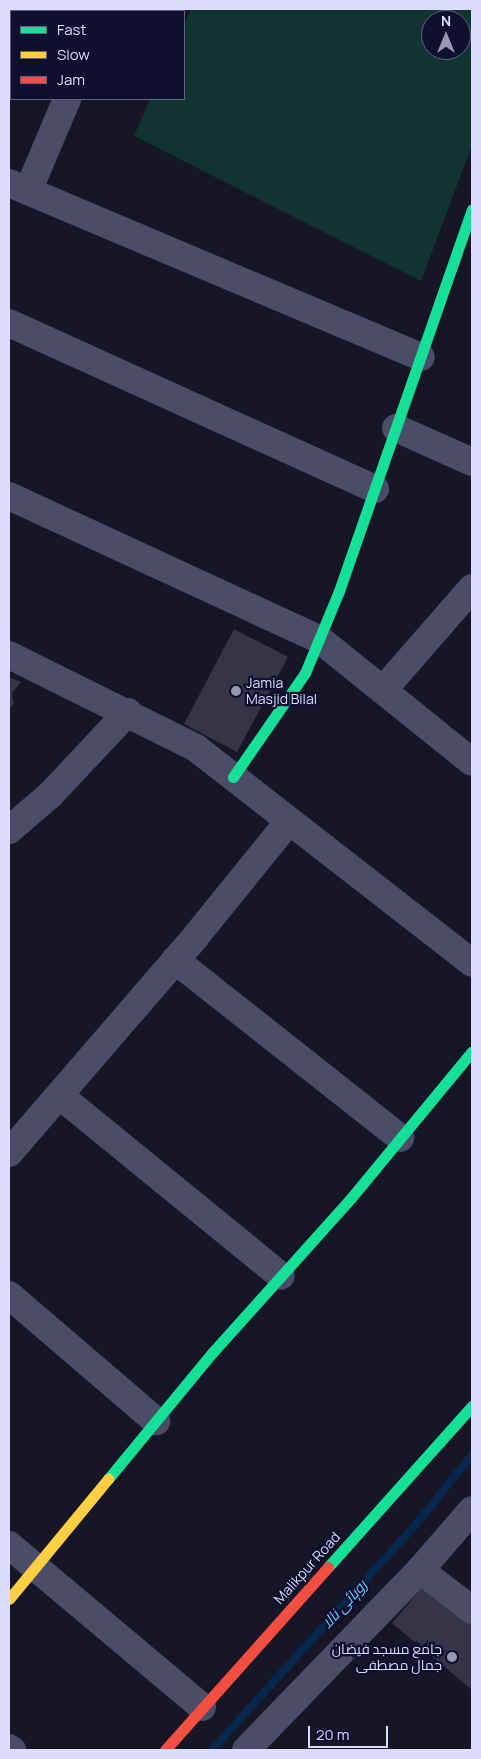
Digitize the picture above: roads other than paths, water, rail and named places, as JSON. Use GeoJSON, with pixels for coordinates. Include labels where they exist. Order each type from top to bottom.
{"type":"FeatureCollection","features":[{"type":"Feature","properties":{"kind":"street"},"geometry":{"type":"LineString","coordinates":[[66,100],[18,187],[420,358]]}},
{"type":"Feature","properties":{"kind":"street"},"geometry":{"type":"LineString","coordinates":[[233,777],[305,673],[375,489],[471,217]]}},
{"type":"Feature","properties":{"kind":"street"},"geometry":{"type":"LineString","coordinates":[[9,323],[375,489]]}},
{"type":"Feature","properties":{"kind":"street"},"geometry":{"type":"LineString","coordinates":[[396,428],[472,462]]}},
{"type":"Feature","properties":{"kind":"street"},"geometry":{"type":"LineString","coordinates":[[9,496],[319,639],[472,762]]}},
{"type":"Feature","properties":{"kind":"street"},"geometry":{"type":"LineString","coordinates":[[383,690],[472,588]]}},
{"type":"Feature","properties":{"kind":"street"},"geometry":{"type":"LineString","coordinates":[[9,655],[128,712],[196,748],[472,963]]}},
{"type":"Feature","properties":{"kind":"street"},"geometry":{"type":"LineString","coordinates":[[9,830],[50,795],[128,712]]}},
{"type":"Feature","properties":{"kind":"street"},"geometry":{"type":"LineString","coordinates":[[9,1152],[175,960],[289,821]]}},
{"type":"Feature","properties":{"kind":"street"},"geometry":{"type":"LineString","coordinates":[[175,960],[400,1138]]}},
{"type":"Feature","properties":{"kind":"street"},"geometry":{"type":"LineString","coordinates":[[9,1599],[34,1566],[156,1421],[400,1138],[472,1051]]}},
{"type":"Feature","properties":{"kind":"street"},"geometry":{"type":"LineString","coordinates":[[59,1095],[281,1276]]}},
{"type":"Feature","properties":{"kind":"street"},"geometry":{"type":"LineString","coordinates":[[9,1295],[156,1421]]}},
{"type":"Feature","properties":{"kind":"street","name":"Malikpur Road"},"geometry":{"type":"LineString","coordinates":[[165,1750],[472,1406]]}},
{"type":"Feature","properties":{"kind":"street"},"geometry":{"type":"LineString","coordinates":[[246,1750],[420,1570],[472,1510]]}},
{"type":"Feature","properties":{"kind":"street"},"geometry":{"type":"LineString","coordinates":[[9,1546],[202,1707]]}},
{"type":"Feature","properties":{"kind":"street"},"geometry":{"type":"LineString","coordinates":[[420,1570],[472,1610]]}},
{"type":"Feature","properties":{"kind":"waterway","name":"روہائی نالا"},"geometry":{"type":"LineString","coordinates":[[212,1750],[417,1523],[472,1455]]}},
{"type":"Feature","properties":{"kind":"place","name":"Jamia Masjid Bilal"},"geometry":{"type":"Point","coordinates":[236,691]}},
{"type":"Feature","properties":{"kind":"place","name":"جامع مسجد فیضان جمال مصطفی"},"geometry":{"type":"Point","coordinates":[452,1657]}}]}
